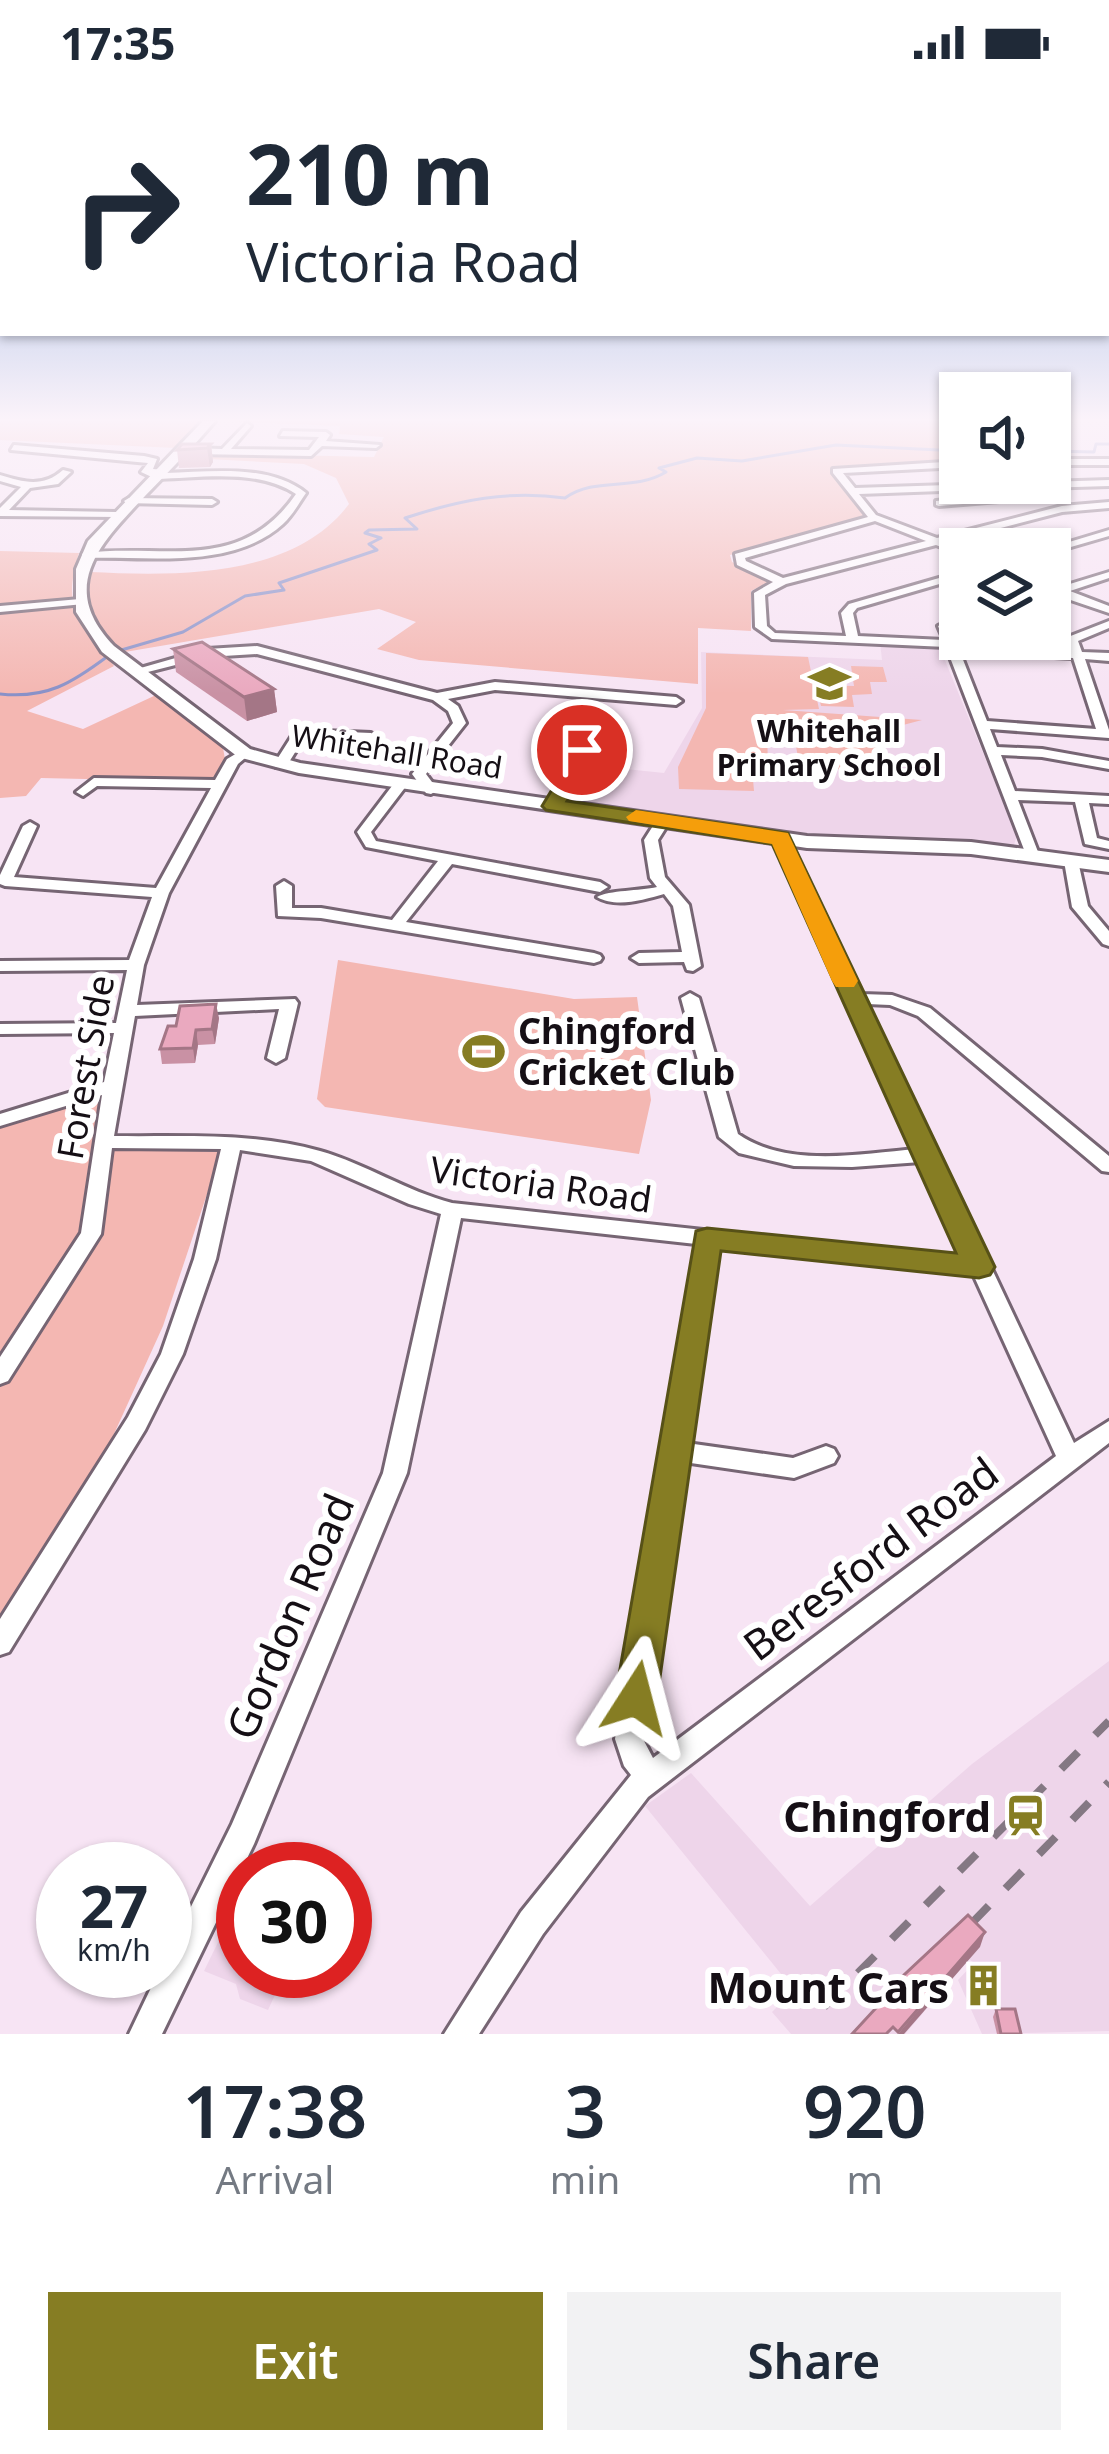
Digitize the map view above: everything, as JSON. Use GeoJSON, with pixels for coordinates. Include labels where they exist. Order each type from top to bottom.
{"type":"FeatureCollection","features":[{"type":"Feature","properties":{"kind":"main road"},"geometry":{"type":"LineString","coordinates":[[80,602],[86,555],[118,512]]}},
{"type":"Feature","properties":{"kind":"main road","name":"Whitehall Road"},"geometry":{"type":"LineString","coordinates":[[80,602],[94,636],[245,759],[781,838],[968,848],[1109,866]]}},
{"type":"Feature","properties":{"kind":"street"},"geometry":{"type":"LineString","coordinates":[[86,555],[210,552],[272,532],[292,512]]}},
{"type":"Feature","properties":{"kind":"street"},"geometry":{"type":"LineString","coordinates":[[870,512],[939,543]]}},
{"type":"Feature","properties":{"kind":"street"},"geometry":{"type":"LineString","coordinates":[[939,649],[766,633],[761,627],[759,593],[1051,512]]}},
{"type":"Feature","properties":{"kind":"street"},"geometry":{"type":"LineString","coordinates":[[1,513],[116,515]]}},
{"type":"Feature","properties":{"kind":"street"},"geometry":{"type":"LineString","coordinates":[[782,583],[740,563],[739,556],[876,518]]}},
{"type":"Feature","properties":{"kind":"street"},"geometry":{"type":"LineString","coordinates":[[1071,544],[1109,533]]}},
{"type":"Feature","properties":{"kind":"street"},"geometry":{"type":"LineString","coordinates":[[196,535],[210,552]]}},
{"type":"Feature","properties":{"kind":"street"},"geometry":{"type":"LineString","coordinates":[[1071,585],[1109,575]]}},
{"type":"Feature","properties":{"kind":"street"},"geometry":{"type":"LineString","coordinates":[[853,640],[848,613],[853,606],[939,581]]}},
{"type":"Feature","properties":{"kind":"street"},"geometry":{"type":"LineString","coordinates":[[1071,596],[1109,610]]}},
{"type":"Feature","properties":{"kind":"street"},"geometry":{"type":"LineString","coordinates":[[0,608],[80,602]]}},
{"type":"Feature","properties":{"kind":"street"},"geometry":{"type":"LineString","coordinates":[[982,724],[1107,734],[1077,660],[1075,635],[1109,624]]}},
{"type":"Feature","properties":{"kind":"street"},"geometry":{"type":"LineString","coordinates":[[136,671],[207,653],[257,650],[437,697],[454,709],[460,723],[425,782]]}},
{"type":"Feature","properties":{"kind":"street"},"geometry":{"type":"LineString","coordinates":[[1077,660],[1109,657]]}},
{"type":"Feature","properties":{"kind":"street"},"geometry":{"type":"LineString","coordinates":[[957,660],[1034,856]]}},
{"type":"Feature","properties":{"kind":"street"},"geometry":{"type":"LineString","coordinates":[[1071,660],[1109,667]]}},
{"type":"Feature","properties":{"kind":"street"},"geometry":{"type":"LineString","coordinates":[[437,697],[495,686],[676,701]]}},
{"type":"Feature","properties":{"kind":"street"},"geometry":{"type":"LineString","coordinates":[[281,764],[300,734],[342,732],[371,737]]}},
{"type":"Feature","properties":{"kind":"street"},"geometry":{"type":"LineString","coordinates":[[993,751],[1042,753],[1109,765]]}},
{"type":"Feature","properties":{"kind":"street"},"geometry":{"type":"LineString","coordinates":[[553,806],[581,758]]}},
{"type":"Feature","properties":{"kind":"street","name":"Forest Side"},"geometry":{"type":"LineString","coordinates":[[0,1375],[92,1234],[103,1142],[136,965],[161,893],[220,784],[245,759]]}},
{"type":"Feature","properties":{"kind":"street"},"geometry":{"type":"LineString","coordinates":[[83,792],[94,782],[220,784]]}},
{"type":"Feature","properties":{"kind":"street"},"geometry":{"type":"LineString","coordinates":[[396,784],[368,823],[364,838],[381,848],[636,897],[666,889]]}},
{"type":"Feature","properties":{"kind":"street"},"geometry":{"type":"LineString","coordinates":[[1010,795],[1109,800]]}},
{"type":"Feature","properties":{"kind":"street"},"geometry":{"type":"LineString","coordinates":[[1081,799],[1090,841],[1109,845]]}},
{"type":"Feature","properties":{"kind":"street"},"geometry":{"type":"LineString","coordinates":[[639,958],[691,961],[682,905],[658,878],[651,840],[663,820]]}},
{"type":"Feature","properties":{"kind":"street"},"geometry":{"type":"LineString","coordinates":[[30,826],[5,881],[161,893]]}},
{"type":"Feature","properties":{"kind":"street"},"geometry":{"type":"LineString","coordinates":[[781,838],[1065,1450],[1073,1457]]}},
{"type":"Feature","properties":{"kind":"street"},"geometry":{"type":"LineString","coordinates":[[396,925],[446,861]]}},
{"type":"Feature","properties":{"kind":"street"},"geometry":{"type":"LineString","coordinates":[[1071,861],[1080,907],[1109,940]]}},
{"type":"Feature","properties":{"kind":"street"},"geometry":{"type":"LineString","coordinates":[[284,886],[286,915],[321,913],[594,958]]}},
{"type":"Feature","properties":{"kind":"street"},"geometry":{"type":"LineString","coordinates":[[0,966],[136,965]]}},
{"type":"Feature","properties":{"kind":"street"},"geometry":{"type":"LineString","coordinates":[[690,998],[729,1137],[741,1150],[835,1161],[927,1155]]}},
{"type":"Feature","properties":{"kind":"street"},"geometry":{"type":"LineString","coordinates":[[853,999],[892,1000],[924,1012],[1109,1166]]}},
{"type":"Feature","properties":{"kind":"street"},"geometry":{"type":"LineString","coordinates":[[0,1029],[289,1003],[276,1058]]}},
{"type":"Feature","properties":{"kind":"street"},"geometry":{"type":"LineString","coordinates":[[0,1120],[113,1085]]}},
{"type":"Feature","properties":{"kind":"street","name":"Victoria Road"},"geometry":{"type":"LineString","coordinates":[[103,1142],[231,1146],[314,1155],[400,1196],[452,1210],[979,1267]]}},
{"type":"Feature","properties":{"kind":"street"},"geometry":{"type":"LineString","coordinates":[[0,1643],[137,1424],[172,1354],[205,1259],[231,1146]]}},
{"type":"Feature","properties":{"kind":"street","name":"Gordon Road"},"geometry":{"type":"LineString","coordinates":[[145,2034],[243,1834],[395,1473],[452,1210]]}},
{"type":"Feature","properties":{"kind":"street"},"geometry":{"type":"LineString","coordinates":[[650,1777],[634,1756],[629,1739],[707,1238]]}},
{"type":"Feature","properties":{"kind":"street","name":"Beresford Road"},"geometry":{"type":"LineString","coordinates":[[460,2034],[544,1906],[618,1807],[650,1777],[1109,1430]]}},
{"type":"Feature","properties":{"kind":"street"},"geometry":{"type":"LineString","coordinates":[[675,1451],[794,1468],[826,1456]]}},
{"type":"Feature","properties":{"kind":"shaded area"},"geometry":{"type":"Polygon","coordinates":[[[341,512],[863,512],[867,517],[730,555],[732,562],[771,581],[751,591],[751,631],[698,628],[698,684],[419,660],[377,649],[416,622],[379,609],[119,653],[85,613],[90,572],[158,574],[230,568],[297,547],[341,512]]]}},
{"type":"Feature","properties":{"kind":"shaded area"},"geometry":{"type":"Polygon","coordinates":[[[0,551],[79,553],[74,604],[84,627],[114,666],[27,711],[83,729],[156,695],[223,748],[225,759],[217,782],[41,778],[26,796],[0,798],[0,551]]]}},
{"type":"Feature","properties":{"kind":"shaded area"},"geometry":{"type":"Polygon","coordinates":[[[880,642],[939,646],[939,660],[945,660],[1017,835],[1014,845],[790,833],[557,798],[578,764],[664,773],[702,708],[701,652],[882,660],[880,642]]]}},
{"type":"Feature","properties":{"kind":"shaded area"},"geometry":{"type":"Polygon","coordinates":[[[706,653],[808,657],[819,709],[783,710],[922,720],[888,729],[767,728],[768,768],[752,768],[754,791],[679,789],[678,767],[706,708],[706,653]]]}},
{"type":"Feature","properties":{"kind":"shaded area"},"geometry":{"type":"Polygon","coordinates":[[[851,666],[883,667],[887,682],[870,682],[872,694],[852,695],[854,707],[821,706],[816,685],[854,686],[851,666]]]}},
{"type":"Feature","properties":{"kind":"shaded area"},"geometry":{"type":"Polygon","coordinates":[[[793,730],[878,731],[887,763],[871,764],[867,770],[800,768],[793,730]]]}},
{"type":"Feature","properties":{"kind":"shaded area","name":"Chingford Cricket Club"},"geometry":{"type":"Polygon","coordinates":[[[338,960],[574,999],[637,997],[651,1100],[639,1154],[325,1107],[317,1099],[338,960]]]}},
{"type":"Feature","properties":{"kind":"shaded area"},"geometry":{"type":"Polygon","coordinates":[[[112,1088],[95,1146],[221,1152],[163,1326],[94,1478],[0,1626],[0,1126],[54,1103],[112,1088]]]}},
{"type":"Feature","properties":{"kind":"shaded area"},"geometry":{"type":"Polygon","coordinates":[[[1109,1661],[1109,2031],[982,2034],[958,1980],[974,1963],[969,1959],[905,2034],[791,2034],[772,2012],[794,1990],[645,1806],[691,1773],[810,1906],[972,1764],[1109,1661]]]}},
{"type":"Feature","properties":{"kind":"shaded area"},"geometry":{"type":"Polygon","coordinates":[[[216,1946],[216,1976],[204,1971],[216,1946]]]}},
{"type":"Feature","properties":{"kind":"shaded area"},"geometry":{"type":"Polygon","coordinates":[[[240,1998],[274,1998],[268,2010],[240,1998]]]}},
{"type":"Feature","properties":{"kind":"building"},"geometry":{"type":"Polygon","coordinates":[[[202,642],[274,689],[244,697],[173,649],[202,642]]]}},
{"type":"Feature","properties":{"kind":"building"},"geometry":{"type":"Polygon","coordinates":[[[216,1004],[212,1029],[196,1030],[193,1048],[160,1049],[168,1026],[176,1026],[180,1006],[216,1004]]]}},
{"type":"Feature","properties":{"kind":"building"},"geometry":{"type":"Polygon","coordinates":[[[968,1915],[985,1932],[898,2032],[893,2027],[886,2034],[852,2034],[876,2008],[873,2004],[968,1915]]]}},
{"type":"Feature","properties":{"kind":"building","name":"Mount Cars"},"geometry":{"type":"Polygon","coordinates":[[[985,1969],[996,1979],[984,1994],[972,1984],[985,1969]]]}},
{"type":"Feature","properties":{"kind":"building"},"geometry":{"type":"Polygon","coordinates":[[[996,2009],[1015,2009],[1021,2034],[1001,2034],[996,2009]]]}},
{"type":"Feature","properties":{"kind":"waterway"},"geometry":{"type":"LineString","coordinates":[[118,651],[183,632],[245,596],[284,590],[279,583],[377,550],[369,544],[381,538],[365,533],[417,529],[405,518],[425,512]]}},
{"type":"Feature","properties":{"kind":"waterway"},"geometry":{"type":"LineString","coordinates":[[0,694],[32,694],[58,687],[108,656]]}},
{"type":"Feature","properties":{"kind":"railway"},"geometry":{"type":"LineString","coordinates":[[824,2007],[1109,1721]]}},
{"type":"Feature","properties":{"kind":"railway"},"geometry":{"type":"LineString","coordinates":[[972,1923],[1109,1782]]}},
{"type":"Feature","properties":{"kind":"slow traffic"},"geometry":{"type":"LineString","coordinates":[[636,817],[781,838],[845,981]]}},
{"type":"Feature","properties":{"kind":"place","name":"Whitehall Primary School"},"geometry":{"type":"Point","coordinates":[829,684]}},
{"type":"Feature","properties":{"kind":"place","name":"Chingford Cricket Club"},"geometry":{"type":"Point","coordinates":[484,1051]}},
{"type":"Feature","properties":{"kind":"place","name":"Chingford"},"geometry":{"type":"Point","coordinates":[1025,1815]}},
{"type":"Feature","properties":{"kind":"place","name":"Mount Cars"},"geometry":{"type":"Point","coordinates":[983,1986]}},
{"type":"Feature","properties":{"kind":"route"},"geometry":{"type":"LineString","coordinates":[[582,750],[574,753],[581,758],[553,806],[781,838],[979,1267],[707,1238],[636,1698]]}}]}
